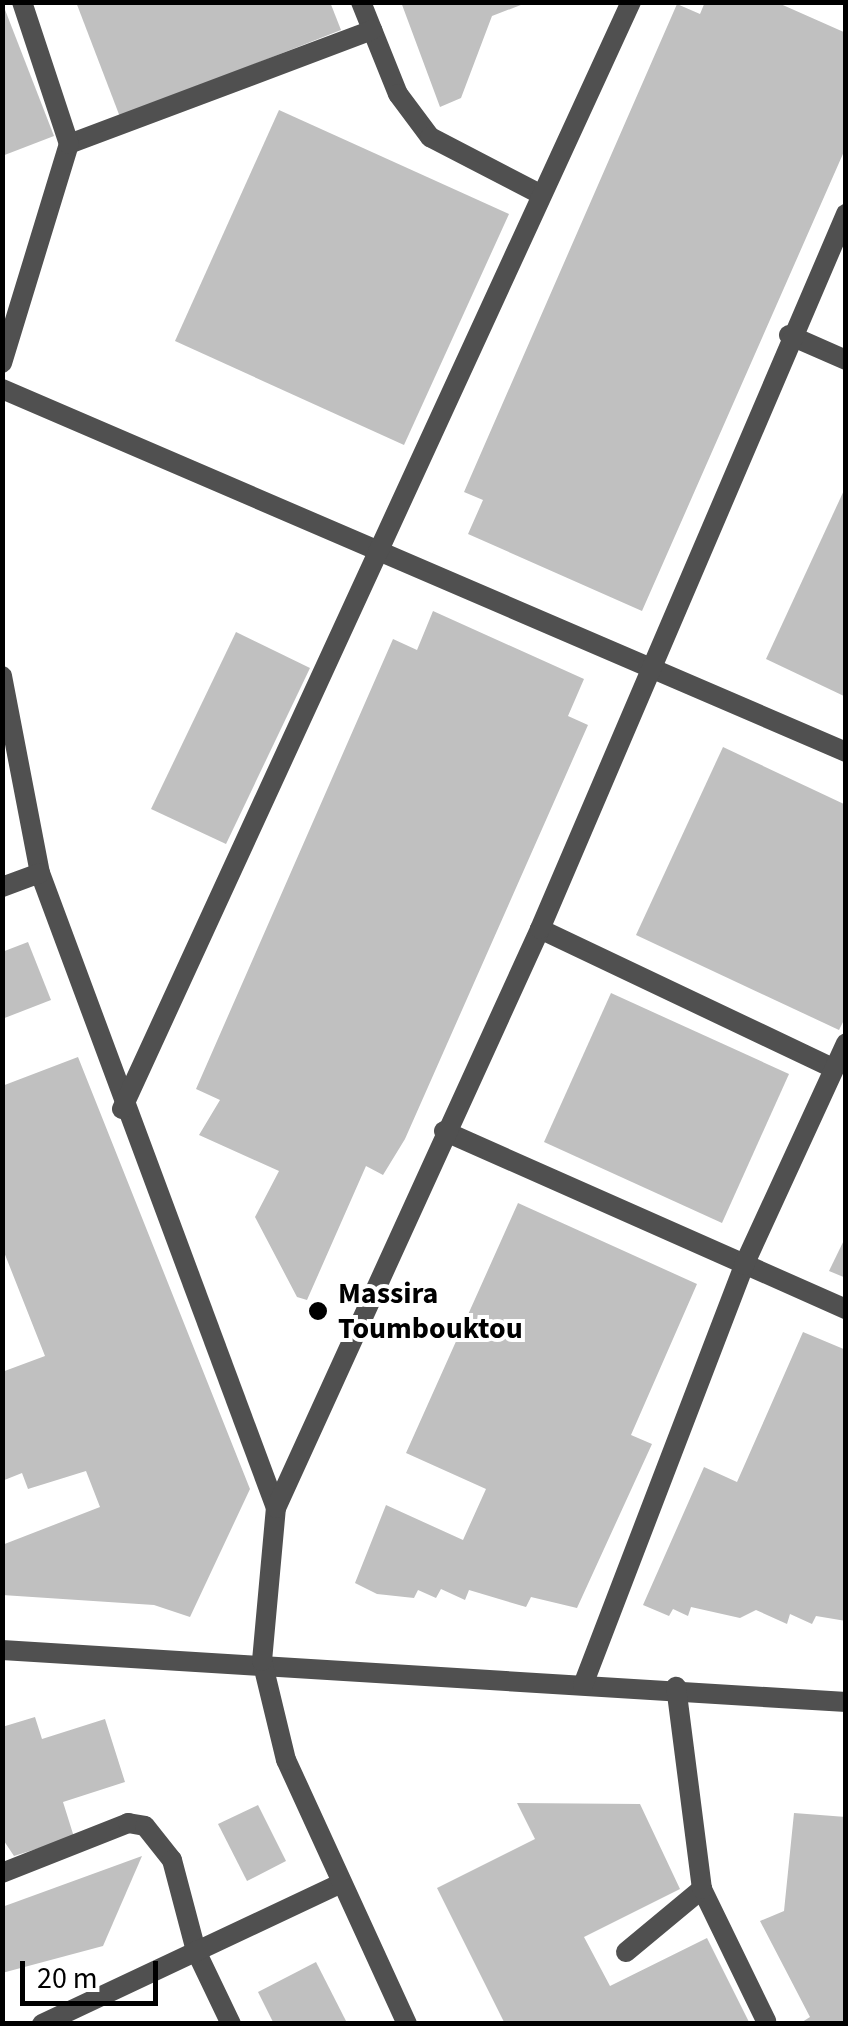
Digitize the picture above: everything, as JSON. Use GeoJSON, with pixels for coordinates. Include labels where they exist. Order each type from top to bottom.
{"type":"FeatureCollection","features":[{"type":"Feature","properties":{"kind":"street"},"geometry":{"type":"LineString","coordinates":[[2,363],[70,144],[22,2]]}},
{"type":"Feature","properties":{"kind":"street"},"geometry":{"type":"LineString","coordinates":[[361,2],[398,94],[430,136],[540,194]]}},
{"type":"Feature","properties":{"kind":"street"},"geometry":{"type":"LineString","coordinates":[[122,1109],[540,194],[632,2]]}},
{"type":"Feature","properties":{"kind":"street"},"geometry":{"type":"LineString","coordinates":[[70,144],[372,30]]}},
{"type":"Feature","properties":{"kind":"street"},"geometry":{"type":"LineString","coordinates":[[407,2024],[286,1760],[262,1661],[276,1508],[444,1131],[540,929],[790,335],[846,214]]}},
{"type":"Feature","properties":{"kind":"street"},"geometry":{"type":"LineString","coordinates":[[790,335],[846,360]]}},
{"type":"Feature","properties":{"kind":"street"},"geometry":{"type":"LineString","coordinates":[[2,389],[650,672],[846,752]]}},
{"type":"Feature","properties":{"kind":"street"},"geometry":{"type":"LineString","coordinates":[[2,676],[40,872],[122,1109],[276,1508]]}},
{"type":"Feature","properties":{"kind":"street"},"geometry":{"type":"LineString","coordinates":[[2,886],[40,872]]}},
{"type":"Feature","properties":{"kind":"street"},"geometry":{"type":"LineString","coordinates":[[540,929],[833,1068]]}},
{"type":"Feature","properties":{"kind":"street"},"geometry":{"type":"LineString","coordinates":[[582,1685],[744,1265],[846,1043]]}},
{"type":"Feature","properties":{"kind":"street"},"geometry":{"type":"LineString","coordinates":[[444,1131],[846,1309]]}},
{"type":"Feature","properties":{"kind":"street"},"geometry":{"type":"LineString","coordinates":[[2,1650],[262,1661],[582,1685],[676,1687],[846,1702]]}},
{"type":"Feature","properties":{"kind":"street"},"geometry":{"type":"LineString","coordinates":[[676,1687],[702,1889],[766,2021]]}},
{"type":"Feature","properties":{"kind":"street"},"geometry":{"type":"LineString","coordinates":[[2,1873],[128,1823],[145,1826],[172,1860],[196,1951],[231,2024]]}},
{"type":"Feature","properties":{"kind":"street"},"geometry":{"type":"LineString","coordinates":[[42,2024],[342,1883]]}},
{"type":"Feature","properties":{"kind":"street"},"geometry":{"type":"LineString","coordinates":[[626,1952],[702,1889]]}},
{"type":"Feature","properties":{"kind":"building"},"geometry":{"type":"Polygon","coordinates":[[[2,2],[54,136],[2,156],[2,2]]]}},
{"type":"Feature","properties":{"kind":"building"},"geometry":{"type":"Polygon","coordinates":[[[76,2],[330,2],[341,30],[120,117],[76,2]]]}},
{"type":"Feature","properties":{"kind":"building"},"geometry":{"type":"Polygon","coordinates":[[[401,2],[526,3],[492,16],[461,98],[440,107],[401,2]]]}},
{"type":"Feature","properties":{"kind":"building"},"geometry":{"type":"Polygon","coordinates":[[[705,2],[776,2],[846,33],[846,147],[642,611],[468,534],[483,500],[464,492],[677,4],[700,14],[705,2]]]}},
{"type":"Feature","properties":{"kind":"building"},"geometry":{"type":"Polygon","coordinates":[[[279,110],[509,214],[404,445],[175,341],[279,110]]]}},
{"type":"Feature","properties":{"kind":"building"},"geometry":{"type":"Polygon","coordinates":[[[846,486],[846,697],[766,659],[846,486]]]}},
{"type":"Feature","properties":{"kind":"building"},"geometry":{"type":"Polygon","coordinates":[[[433,611],[584,679],[568,716],[588,725],[405,1139],[383,1175],[366,1166],[307,1300],[297,1297],[255,1217],[279,1171],[199,1135],[220,1100],[196,1089],[393,639],[417,650],[433,611]]]}},
{"type":"Feature","properties":{"kind":"building"},"geometry":{"type":"Polygon","coordinates":[[[236,632],[310,668],[226,844],[151,809],[236,632]]]}},
{"type":"Feature","properties":{"kind":"building"},"geometry":{"type":"Polygon","coordinates":[[[723,747],[846,805],[846,1016],[839,1030],[636,935],[723,747]]]}},
{"type":"Feature","properties":{"kind":"building"},"geometry":{"type":"Polygon","coordinates":[[[28,942],[51,1000],[2,1019],[2,952],[28,942]]]}},
{"type":"Feature","properties":{"kind":"building"},"geometry":{"type":"Polygon","coordinates":[[[611,993],[789,1074],[722,1223],[544,1142],[611,993]]]}},
{"type":"Feature","properties":{"kind":"building"},"geometry":{"type":"Polygon","coordinates":[[[78,1057],[250,1489],[190,1617],[154,1605],[2,1595],[2,1545],[100,1507],[86,1471],[28,1489],[22,1473],[2,1481],[2,1372],[45,1356],[2,1247],[2,1086],[78,1057]]]}},
{"type":"Feature","properties":{"kind":"building"},"geometry":{"type":"Polygon","coordinates":[[[518,1203],[697,1284],[631,1435],[652,1444],[577,1608],[531,1597],[526,1607],[469,1590],[465,1600],[441,1589],[436,1598],[418,1590],[414,1598],[377,1594],[355,1583],[386,1505],[463,1540],[486,1489],[406,1453],[518,1203]]]}},
{"type":"Feature","properties":{"kind":"building"},"geometry":{"type":"Polygon","coordinates":[[[846,1236],[846,1278],[829,1271],[846,1236]]]}},
{"type":"Feature","properties":{"kind":"building"},"geometry":{"type":"Polygon","coordinates":[[[803,1332],[846,1350],[846,1621],[816,1616],[812,1624],[790,1614],[787,1624],[756,1610],[740,1618],[691,1607],[688,1616],[673,1609],[669,1616],[643,1605],[704,1467],[737,1482],[803,1332]]]}},
{"type":"Feature","properties":{"kind":"building"},"geometry":{"type":"Polygon","coordinates":[[[35,1717],[42,1739],[105,1719],[125,1782],[63,1802],[74,1837],[14,1856],[2,1838],[2,1727],[35,1717]]]}},
{"type":"Feature","properties":{"kind":"building"},"geometry":{"type":"Polygon","coordinates":[[[517,1803],[640,1804],[680,1889],[584,1937],[610,1986],[707,1938],[750,2024],[505,2024],[437,1888],[535,1839],[517,1803]]]}},
{"type":"Feature","properties":{"kind":"building"},"geometry":{"type":"Polygon","coordinates":[[[258,1805],[286,1861],[247,1881],[218,1824],[258,1805]]]}},
{"type":"Feature","properties":{"kind":"building"},"geometry":{"type":"Polygon","coordinates":[[[794,1813],[846,1817],[846,2024],[799,2024],[810,2017],[760,1921],[784,1911],[794,1813]]]}},
{"type":"Feature","properties":{"kind":"building"},"geometry":{"type":"Polygon","coordinates":[[[142,1856],[103,1946],[2,1973],[2,1907],[142,1856]]]}},
{"type":"Feature","properties":{"kind":"building"},"geometry":{"type":"Polygon","coordinates":[[[316,1962],[346,2021],[274,2024],[258,1992],[316,1962]]]}},
{"type":"Feature","properties":{"kind":"place","name":"Massira Toumbouktou"},"geometry":{"type":"Point","coordinates":[318,1311]}}]}
